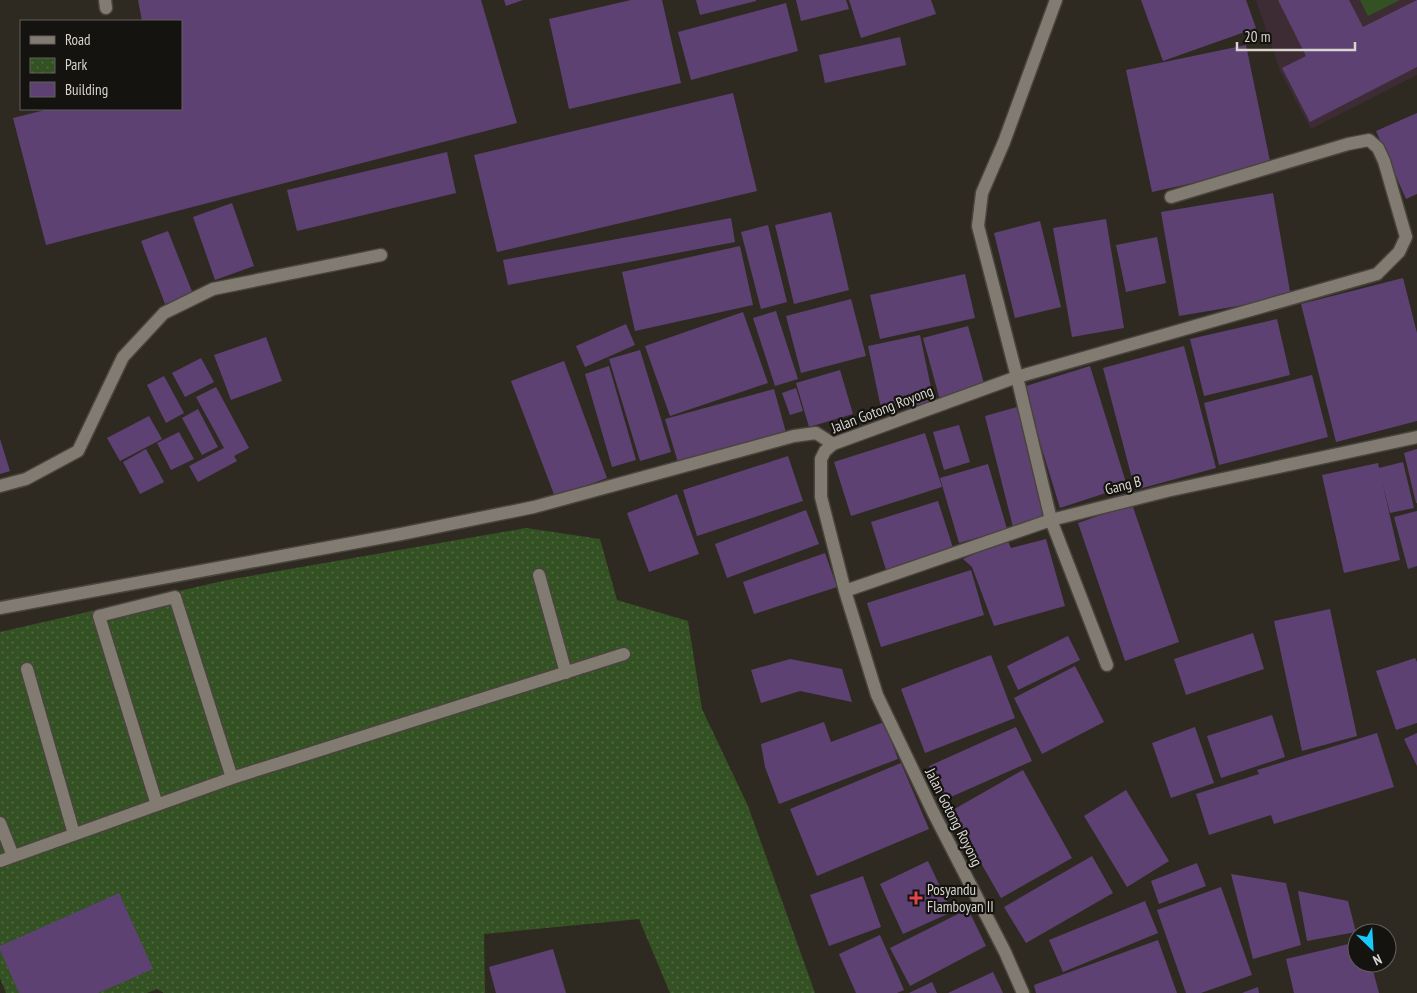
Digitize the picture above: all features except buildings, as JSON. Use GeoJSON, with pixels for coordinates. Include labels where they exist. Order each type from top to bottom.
{"type":"FeatureCollection","features":[{"type":"Feature","properties":{"kind":"street"},"geometry":{"type":"LineString","coordinates":[[1056,0],[1004,142],[982,193],[978,226],[1051,520],[1107,665]]}},
{"type":"Feature","properties":{"kind":"street","name":"Jalan Gotong Royong"},"geometry":{"type":"LineString","coordinates":[[1023,993],[1005,952],[933,812],[877,695],[845,591],[821,497],[821,459],[833,444],[1017,377],[1377,274],[1399,252],[1406,237],[1384,161],[1378,148],[1369,140],[1348,144],[1170,197]]}},
{"type":"Feature","properties":{"kind":"street"},"geometry":{"type":"LineString","coordinates":[[0,486],[26,479],[78,451],[124,357],[164,313],[212,289],[381,255]]}},
{"type":"Feature","properties":{"kind":"street"},"geometry":{"type":"LineString","coordinates":[[0,608],[402,534],[534,507],[794,436],[816,433],[833,444]]}},
{"type":"Feature","properties":{"kind":"street","name":"Gang B"},"geometry":{"type":"LineString","coordinates":[[845,591],[1051,520],[1167,491],[1417,437]]}},
{"type":"Feature","properties":{"kind":"street"},"geometry":{"type":"LineString","coordinates":[[539,575],[566,673]]}},
{"type":"Feature","properties":{"kind":"street"},"geometry":{"type":"LineString","coordinates":[[157,805],[100,616],[175,597],[232,778]]}},
{"type":"Feature","properties":{"kind":"street"},"geometry":{"type":"LineString","coordinates":[[0,861],[232,778],[624,654]]}},
{"type":"Feature","properties":{"kind":"street"},"geometry":{"type":"LineString","coordinates":[[27,668],[74,834]]}},
{"type":"Feature","properties":{"kind":"street"},"geometry":{"type":"LineString","coordinates":[[0,823],[13,856]]}},
{"type":"Feature","properties":{"kind":"shaded area"},"geometry":{"type":"Polygon","coordinates":[[[1256,0],[1417,0],[1417,75],[1311,129],[1281,73],[1256,0]]]}},
{"type":"Feature","properties":{"kind":"green space"},"geometry":{"type":"Polygon","coordinates":[[[1360,0],[1400,0],[1368,16],[1360,0]]]}},
{"type":"Feature","properties":{"kind":"green space"},"geometry":{"type":"Polygon","coordinates":[[[526,528],[600,539],[617,600],[688,621],[702,709],[748,806],[815,993],[670,993],[639,919],[484,934],[485,993],[164,993],[157,989],[147,993],[6,993],[0,978],[0,632],[227,580],[526,528]]]}},
{"type":"Feature","properties":{"kind":"place","name":"Posyandu Flamboyan II"},"geometry":{"type":"Point","coordinates":[916,898]}}]}
